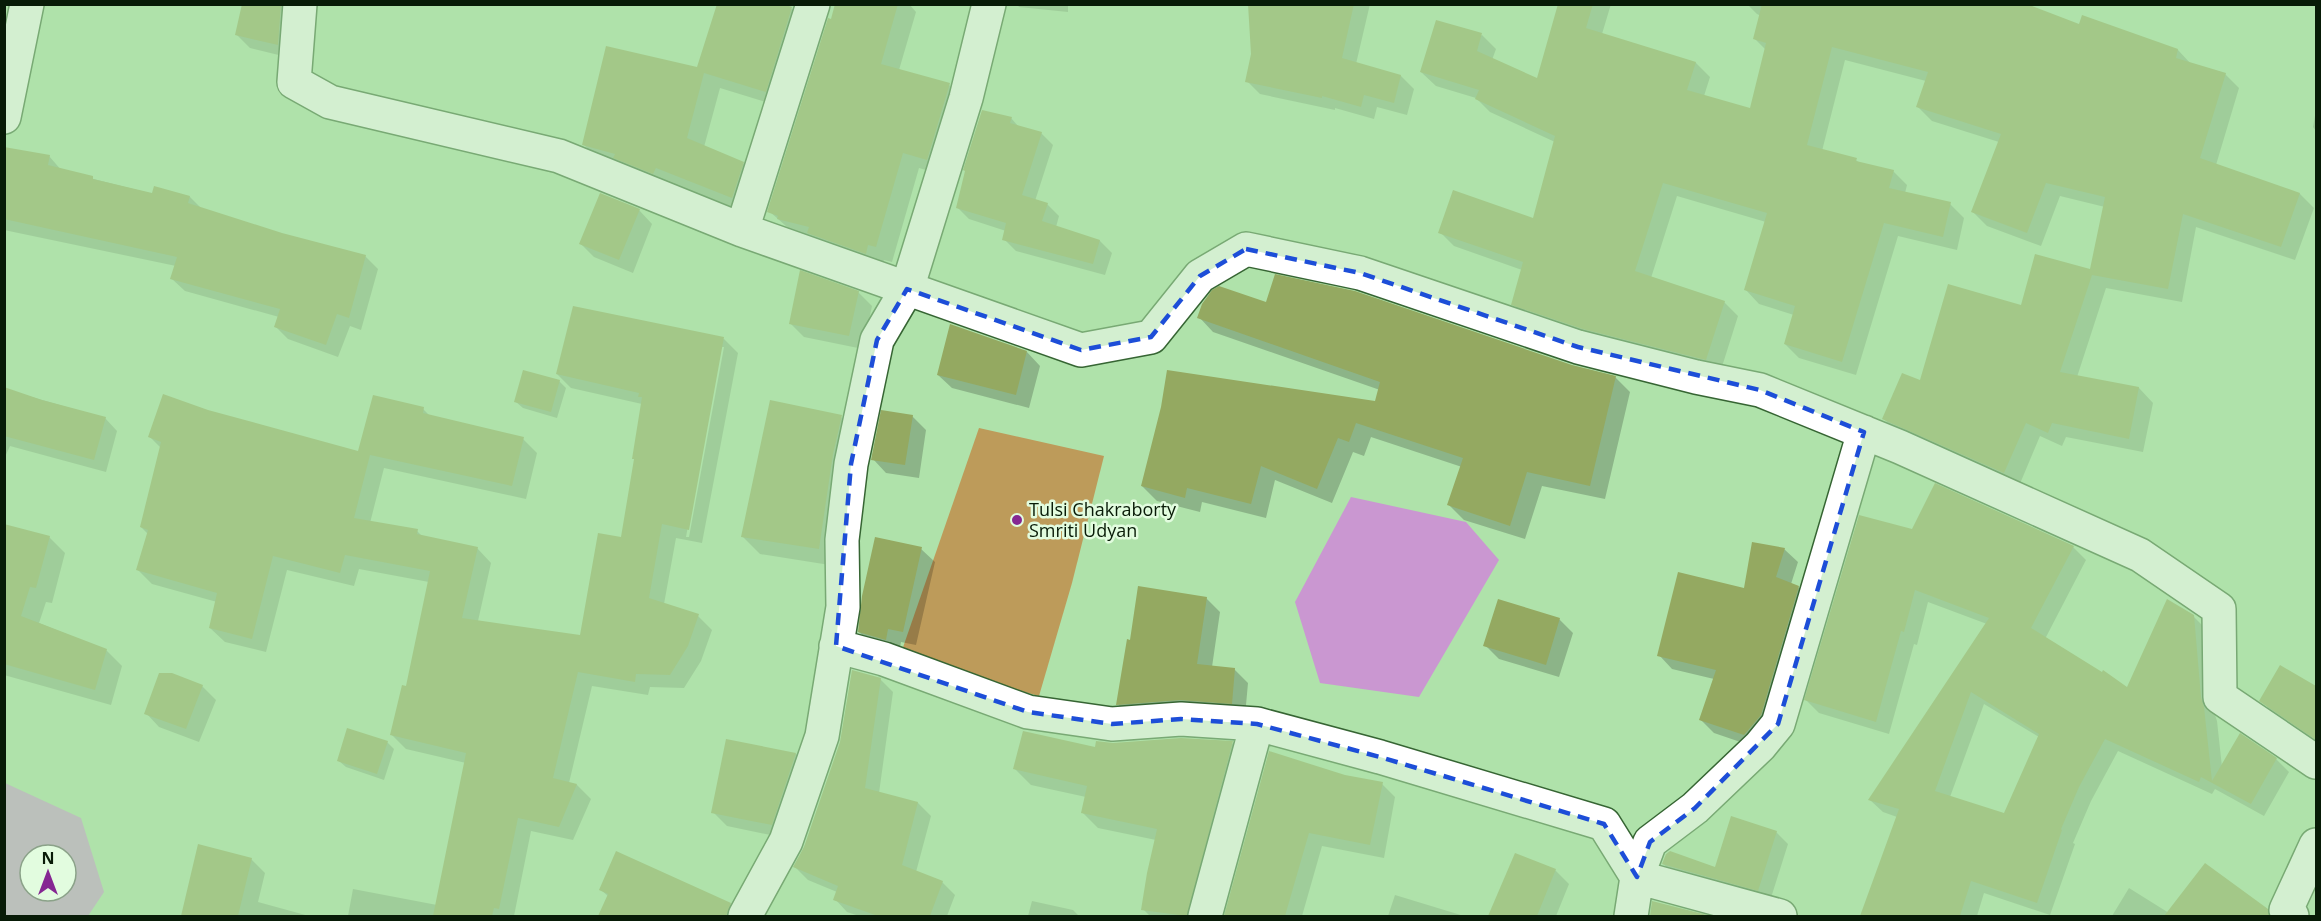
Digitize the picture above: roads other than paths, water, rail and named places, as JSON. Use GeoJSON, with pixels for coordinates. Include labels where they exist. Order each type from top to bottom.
{"type":"FeatureCollection","features":[{"type":"Feature","properties":{"kind":"street"},"geometry":{"type":"LineString","coordinates":[[4,117],[27,4]]}},
{"type":"Feature","properties":{"kind":"street"},"geometry":{"type":"LineString","coordinates":[[300,4],[294,81],[330,102],[559,156],[742,230],[1081,350],[1151,337],[1200,276],[1246,249],[1360,273],[1578,347],[1696,377],[1760,390],[1864,432],[2140,555],[2219,609],[2220,697],[2316,762]]}},
{"type":"Feature","properties":{"kind":"street"},"geometry":{"type":"LineString","coordinates":[[742,230],[813,4]]}},
{"type":"Feature","properties":{"kind":"street"},"geometry":{"type":"LineString","coordinates":[[745,916],[786,841],[819,747],[843,607],[842,540],[850,464],[877,340],[907,289],[966,98],[989,4]]}},
{"type":"Feature","properties":{"kind":"street"},"geometry":{"type":"LineString","coordinates":[[1631,916],[1637,877],[1650,843],[1695,808],[1760,746],[1778,724],[1864,432]]}},
{"type":"Feature","properties":{"kind":"street"},"geometry":{"type":"LineString","coordinates":[[836,646],[884,659],[1028,712],[1112,724],[1181,719],[1257,724],[1380,757],[1604,824],[1637,877],[1780,916]]}},
{"type":"Feature","properties":{"kind":"street"},"geometry":{"type":"LineString","coordinates":[[1204,916],[1257,724]]}},
{"type":"Feature","properties":{"kind":"street"},"geometry":{"type":"LineString","coordinates":[[2292,916],[2286,910],[2316,845]]}},
{"type":"Feature","properties":{"kind":"place","name":"Tulsi Chakraborty Smriti Udyan"},"geometry":{"type":"Point","coordinates":[1017,520]}}]}
